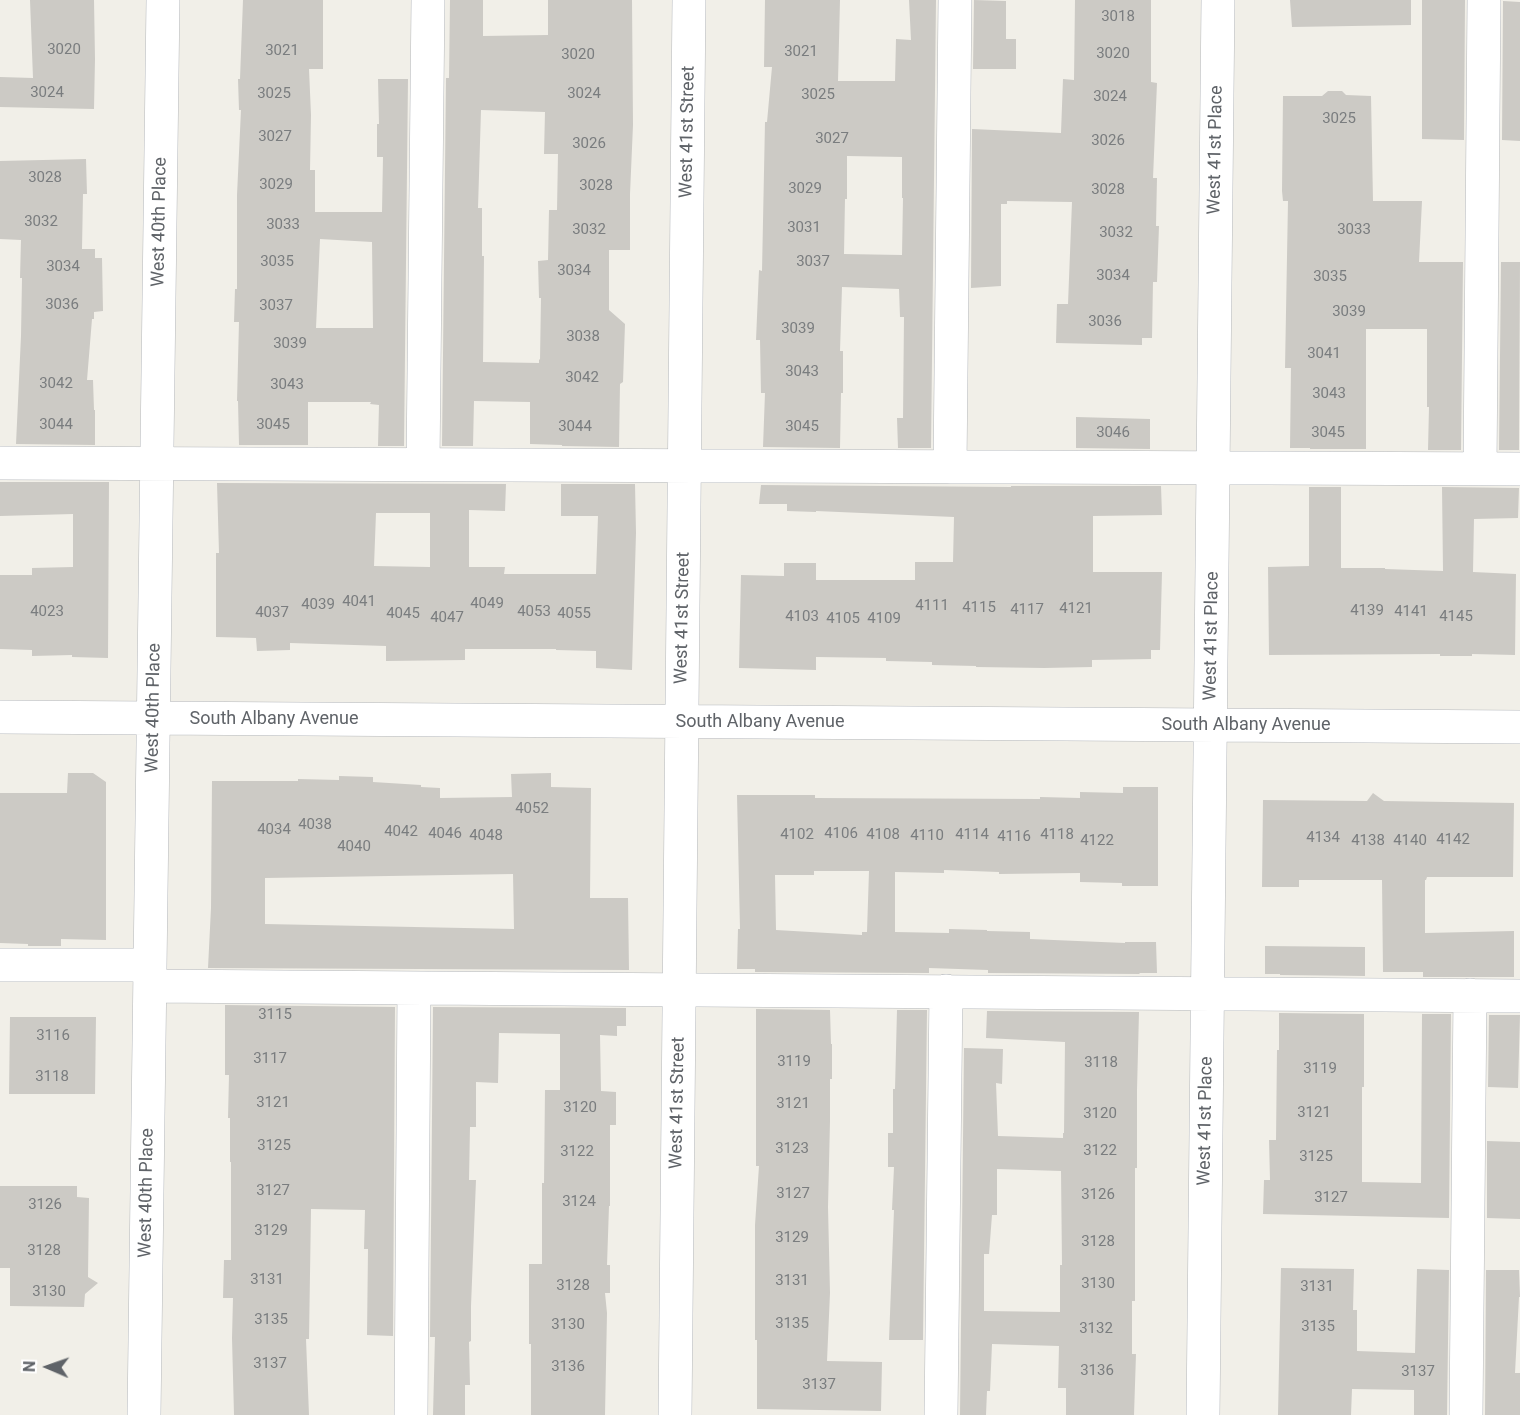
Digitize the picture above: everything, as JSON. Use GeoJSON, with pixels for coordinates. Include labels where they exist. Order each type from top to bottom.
{"type":"FeatureCollection","features":[{"type":"Feature","properties":{"kind":"street","name":"West 40th Place"},"geometry":{"type":"LineString","coordinates":[[144,1415],[163,0]]}},
{"type":"Feature","properties":{"kind":"street"},"geometry":{"type":"LineString","coordinates":[[423,464],[428,0]]}},
{"type":"Feature","properties":{"kind":"street","name":"West 41st Street"},"geometry":{"type":"LineString","coordinates":[[675,1415],[689,0]]}},
{"type":"Feature","properties":{"kind":"street"},"geometry":{"type":"LineString","coordinates":[[950,467],[955,0]]}},
{"type":"Feature","properties":{"kind":"street","name":"West 41st Place"},"geometry":{"type":"LineString","coordinates":[[1203,1415],[1218,0]]}},
{"type":"Feature","properties":{"kind":"street"},"geometry":{"type":"LineString","coordinates":[[1480,469],[1484,0]]}},
{"type":"Feature","properties":{"kind":"street"},"geometry":{"type":"LineString","coordinates":[[0,463],[1520,469]]}},
{"type":"Feature","properties":{"kind":"street","name":"South Albany Avenue"},"geometry":{"type":"LineString","coordinates":[[0,717],[1520,727]]}},
{"type":"Feature","properties":{"kind":"street"},"geometry":{"type":"LineString","coordinates":[[0,964],[150,975],[414,988],[1520,996]]}},
{"type":"Feature","properties":{"kind":"street"},"geometry":{"type":"LineString","coordinates":[[411,1415],[414,988]]}},
{"type":"Feature","properties":{"kind":"street"},"geometry":{"type":"LineString","coordinates":[[941,1415],[946,992]]}},
{"type":"Feature","properties":{"kind":"street"},"geometry":{"type":"LineString","coordinates":[[1466,1415],[1470,995]]}},
{"type":"Feature","properties":{"kind":"building"},"geometry":{"type":"Polygon","coordinates":[[[30,0],[94,0],[94,109],[0,107],[0,77],[33,78],[30,0]]]}},
{"type":"Feature","properties":{"kind":"building"},"geometry":{"type":"Polygon","coordinates":[[[243,0],[323,0],[323,69],[309,69],[310,170],[315,170],[315,212],[382,212],[383,157],[377,157],[378,79],[408,79],[404,446],[378,446],[379,405],[370,404],[371,402],[308,402],[308,445],[239,445],[237,401],[239,322],[234,322],[235,289],[237,289],[237,195],[241,110],[239,110],[238,79],[240,79],[243,0]],[[320,239],[316,328],[373,328],[372,242],[320,239]]]}},
{"type":"Feature","properties":{"kind":"building"},"geometry":{"type":"Polygon","coordinates":[[[450,0],[483,0],[483,36],[548,35],[548,0],[632,0],[633,125],[630,250],[609,250],[609,310],[625,324],[623,382],[620,384],[619,447],[530,444],[530,402],[474,401],[473,446],[442,446],[446,78],[449,78],[450,0]],[[481,110],[478,208],[482,208],[482,256],[484,256],[483,362],[539,363],[540,360],[541,298],[539,298],[538,261],[548,260],[549,210],[557,210],[558,154],[544,154],[545,112],[481,110]]]}},
{"type":"Feature","properties":{"kind":"building"},"geometry":{"type":"Polygon","coordinates":[[[765,0],[840,0],[838,81],[895,81],[896,39],[911,40],[909,0],[936,0],[931,448],[898,448],[897,418],[903,418],[904,317],[900,317],[899,289],[842,287],[840,351],[843,351],[843,393],[841,393],[840,448],[763,447],[765,393],[761,393],[760,340],[756,340],[759,270],[762,271],[765,122],[767,122],[772,67],[764,67],[765,0]],[[847,156],[844,254],[902,255],[902,157],[847,156]]]}},
{"type":"Feature","properties":{"kind":"building"},"geometry":{"type":"Polygon","coordinates":[[[974,0],[1006,1],[1006,39],[1016,39],[1016,69],[973,69],[974,0]]]}},
{"type":"Feature","properties":{"kind":"building"},"geometry":{"type":"Polygon","coordinates":[[[1075,0],[1151,0],[1151,82],[1157,83],[1153,178],[1157,178],[1156,226],[1159,226],[1157,282],[1153,282],[1152,338],[1142,338],[1142,345],[1056,343],[1057,304],[1068,304],[1072,202],[1007,201],[1007,204],[1001,204],[1001,286],[971,288],[972,129],[1061,133],[1063,79],[1074,80],[1075,0]]]}},
{"type":"Feature","properties":{"kind":"building"},"geometry":{"type":"Polygon","coordinates":[[[1290,0],[1411,0],[1411,25],[1292,27],[1290,0]]]}},
{"type":"Feature","properties":{"kind":"building"},"geometry":{"type":"Polygon","coordinates":[[[1422,0],[1465,0],[1464,140],[1422,139],[1422,0]]]}},
{"type":"Feature","properties":{"kind":"building"},"geometry":{"type":"Polygon","coordinates":[[[1503,1],[1520,2],[1520,141],[1502,140],[1503,1]]]}},
{"type":"Feature","properties":{"kind":"building"},"geometry":{"type":"Polygon","coordinates":[[[1328,91],[1342,91],[1346,95],[1371,96],[1373,201],[1422,201],[1419,262],[1463,262],[1461,450],[1428,450],[1427,329],[1366,329],[1366,449],[1290,448],[1291,368],[1285,368],[1288,201],[1283,201],[1282,191],[1283,96],[1322,96],[1328,91]]]}},
{"type":"Feature","properties":{"kind":"building"},"geometry":{"type":"Polygon","coordinates":[[[86,159],[87,194],[83,194],[82,249],[95,249],[95,258],[102,258],[103,311],[94,312],[94,319],[92,319],[87,380],[93,380],[95,445],[16,444],[21,336],[21,240],[0,239],[0,161],[86,159]]]}},
{"type":"Feature","properties":{"kind":"building"},"geometry":{"type":"Polygon","coordinates":[[[1501,262],[1520,262],[1519,450],[1499,450],[1501,262]]]}},
{"type":"Feature","properties":{"kind":"building"},"geometry":{"type":"Polygon","coordinates":[[[1076,417],[1150,419],[1150,449],[1076,448],[1076,417]]]}},
{"type":"Feature","properties":{"kind":"building"},"geometry":{"type":"Polygon","coordinates":[[[0,482],[109,482],[108,658],[72,657],[72,655],[32,656],[32,650],[0,649],[0,575],[32,575],[32,568],[73,567],[73,514],[0,516],[0,482]]]}},
{"type":"Feature","properties":{"kind":"building"},"geometry":{"type":"Polygon","coordinates":[[[217,483],[506,484],[505,511],[469,510],[469,567],[505,567],[504,574],[596,574],[598,516],[561,516],[561,484],[635,484],[632,670],[596,668],[596,651],[465,649],[465,660],[386,661],[386,646],[290,643],[290,650],[257,651],[256,638],[216,637],[216,553],[219,553],[217,483]],[[376,513],[374,566],[430,567],[430,513],[376,513]]]}},
{"type":"Feature","properties":{"kind":"building"},"geometry":{"type":"Polygon","coordinates":[[[761,485],[1161,486],[1162,515],[1093,516],[1093,572],[1162,572],[1160,650],[1151,650],[1151,659],[1092,660],[1092,667],[976,667],[932,665],[932,662],[886,661],[886,658],[816,657],[816,670],[739,668],[741,575],[784,576],[784,563],[816,563],[816,580],[915,580],[915,562],[953,562],[954,517],[787,511],[787,504],[759,504],[761,485]]]}},
{"type":"Feature","properties":{"kind":"building"},"geometry":{"type":"Polygon","coordinates":[[[1309,487],[1341,487],[1341,568],[1443,571],[1442,487],[1519,488],[1518,518],[1474,519],[1473,572],[1516,574],[1515,655],[1269,655],[1268,567],[1309,566],[1309,487]]]}},
{"type":"Feature","properties":{"kind":"building"},"geometry":{"type":"Polygon","coordinates":[[[68,773],[93,773],[106,782],[106,940],[61,939],[61,946],[0,943],[0,793],[67,793],[68,773]]]}},
{"type":"Feature","properties":{"kind":"building"},"geometry":{"type":"Polygon","coordinates":[[[551,773],[551,787],[591,788],[590,898],[628,898],[629,970],[208,968],[212,781],[339,780],[339,776],[373,777],[373,782],[440,788],[440,798],[512,797],[511,774],[551,773]],[[513,874],[265,878],[265,924],[514,929],[513,874]]]}},
{"type":"Feature","properties":{"kind":"building"},"geometry":{"type":"Polygon","coordinates":[[[1123,787],[1158,787],[1158,886],[1122,886],[1122,883],[1080,882],[1080,873],[999,874],[999,872],[944,870],[944,873],[895,872],[895,932],[949,933],[949,929],[987,930],[1030,932],[1030,939],[1156,942],[1157,973],[988,973],[988,970],[929,968],[929,973],[755,972],[755,969],[737,969],[738,929],[740,929],[737,795],[815,795],[815,798],[1040,799],[1040,797],[1080,798],[1080,792],[1123,793],[1123,787]],[[814,871],[814,875],[775,875],[776,930],[862,935],[862,932],[867,932],[869,871],[814,871]]]}},
{"type":"Feature","properties":{"kind":"building"},"geometry":{"type":"Polygon","coordinates":[[[1373,793],[1384,801],[1514,803],[1513,877],[1427,877],[1425,880],[1425,933],[1514,931],[1514,977],[1423,977],[1423,972],[1383,972],[1382,880],[1299,880],[1299,887],[1262,887],[1263,800],[1367,801],[1373,793]]]}},
{"type":"Feature","properties":{"kind":"building"},"geometry":{"type":"Polygon","coordinates":[[[1265,946],[1365,947],[1365,976],[1265,974],[1265,946]]]}},
{"type":"Feature","properties":{"kind":"building"},"geometry":{"type":"Polygon","coordinates":[[[225,1005],[395,1007],[393,1336],[367,1335],[368,1249],[364,1249],[365,1210],[311,1209],[309,1339],[306,1339],[309,1415],[234,1415],[233,1298],[223,1298],[224,1260],[231,1260],[229,1075],[225,1075],[225,1005]]]}},
{"type":"Feature","properties":{"kind":"building"},"geometry":{"type":"Polygon","coordinates":[[[433,1007],[626,1008],[626,1026],[617,1026],[617,1036],[600,1035],[601,1091],[616,1092],[616,1125],[610,1125],[607,1265],[610,1265],[610,1293],[605,1293],[607,1313],[605,1415],[531,1415],[529,1264],[542,1264],[545,1090],[560,1090],[560,1034],[499,1033],[498,1083],[476,1082],[476,1127],[470,1127],[469,1180],[476,1180],[471,1341],[469,1342],[470,1385],[465,1385],[465,1415],[433,1415],[435,1337],[430,1337],[433,1007]]]}},
{"type":"Feature","properties":{"kind":"building"},"geometry":{"type":"Polygon","coordinates":[[[756,1009],[830,1010],[832,1079],[830,1079],[828,1207],[830,1293],[827,1361],[882,1362],[881,1411],[757,1409],[755,1225],[759,1166],[756,1166],[756,1009]]]}},
{"type":"Feature","properties":{"kind":"building"},"geometry":{"type":"Polygon","coordinates":[[[897,1010],[927,1010],[923,1340],[889,1340],[894,1167],[888,1167],[888,1133],[893,1133],[897,1010]]]}},
{"type":"Feature","properties":{"kind":"building"},"geometry":{"type":"Polygon","coordinates":[[[987,1011],[1139,1012],[1137,1168],[1135,1168],[1135,1301],[1132,1301],[1132,1354],[1136,1354],[1134,1415],[1066,1415],[1066,1388],[1058,1388],[1059,1346],[992,1344],[990,1391],[987,1391],[986,1415],[960,1415],[964,1048],[1003,1049],[1002,1084],[996,1083],[998,1136],[1063,1138],[1064,1133],[1065,1042],[986,1038],[987,1011]],[[997,1169],[997,1215],[992,1215],[989,1254],[984,1254],[984,1311],[1060,1312],[1061,1171],[997,1169]]]}},
{"type":"Feature","properties":{"kind":"building"},"geometry":{"type":"Polygon","coordinates":[[[1279,1013],[1364,1014],[1362,1182],[1421,1183],[1422,1014],[1451,1014],[1449,1218],[1263,1214],[1264,1180],[1270,1180],[1269,1140],[1276,1140],[1279,1013]]]}},
{"type":"Feature","properties":{"kind":"building"},"geometry":{"type":"Polygon","coordinates":[[[1489,1015],[1520,1015],[1518,1088],[1488,1087],[1489,1015]]]}},
{"type":"Feature","properties":{"kind":"building"},"geometry":{"type":"Polygon","coordinates":[[[10,1017],[96,1017],[95,1094],[9,1094],[10,1017]]]}},
{"type":"Feature","properties":{"kind":"building"},"geometry":{"type":"Polygon","coordinates":[[[1487,1141],[1520,1142],[1520,1219],[1487,1218],[1487,1141]]]}},
{"type":"Feature","properties":{"kind":"building"},"geometry":{"type":"Polygon","coordinates":[[[0,1186],[77,1186],[77,1197],[89,1198],[88,1277],[98,1283],[85,1294],[84,1307],[10,1306],[10,1268],[0,1268],[0,1186]]]}},
{"type":"Feature","properties":{"kind":"building"},"geometry":{"type":"Polygon","coordinates":[[[1281,1268],[1354,1269],[1353,1310],[1357,1310],[1357,1351],[1415,1353],[1417,1269],[1449,1270],[1447,1415],[1414,1415],[1414,1390],[1352,1389],[1351,1415],[1278,1415],[1281,1268]]]}},
{"type":"Feature","properties":{"kind":"building"},"geometry":{"type":"Polygon","coordinates":[[[1486,1270],[1519,1270],[1520,1297],[1515,1373],[1520,1373],[1520,1415],[1485,1415],[1486,1270]]]}}]}
